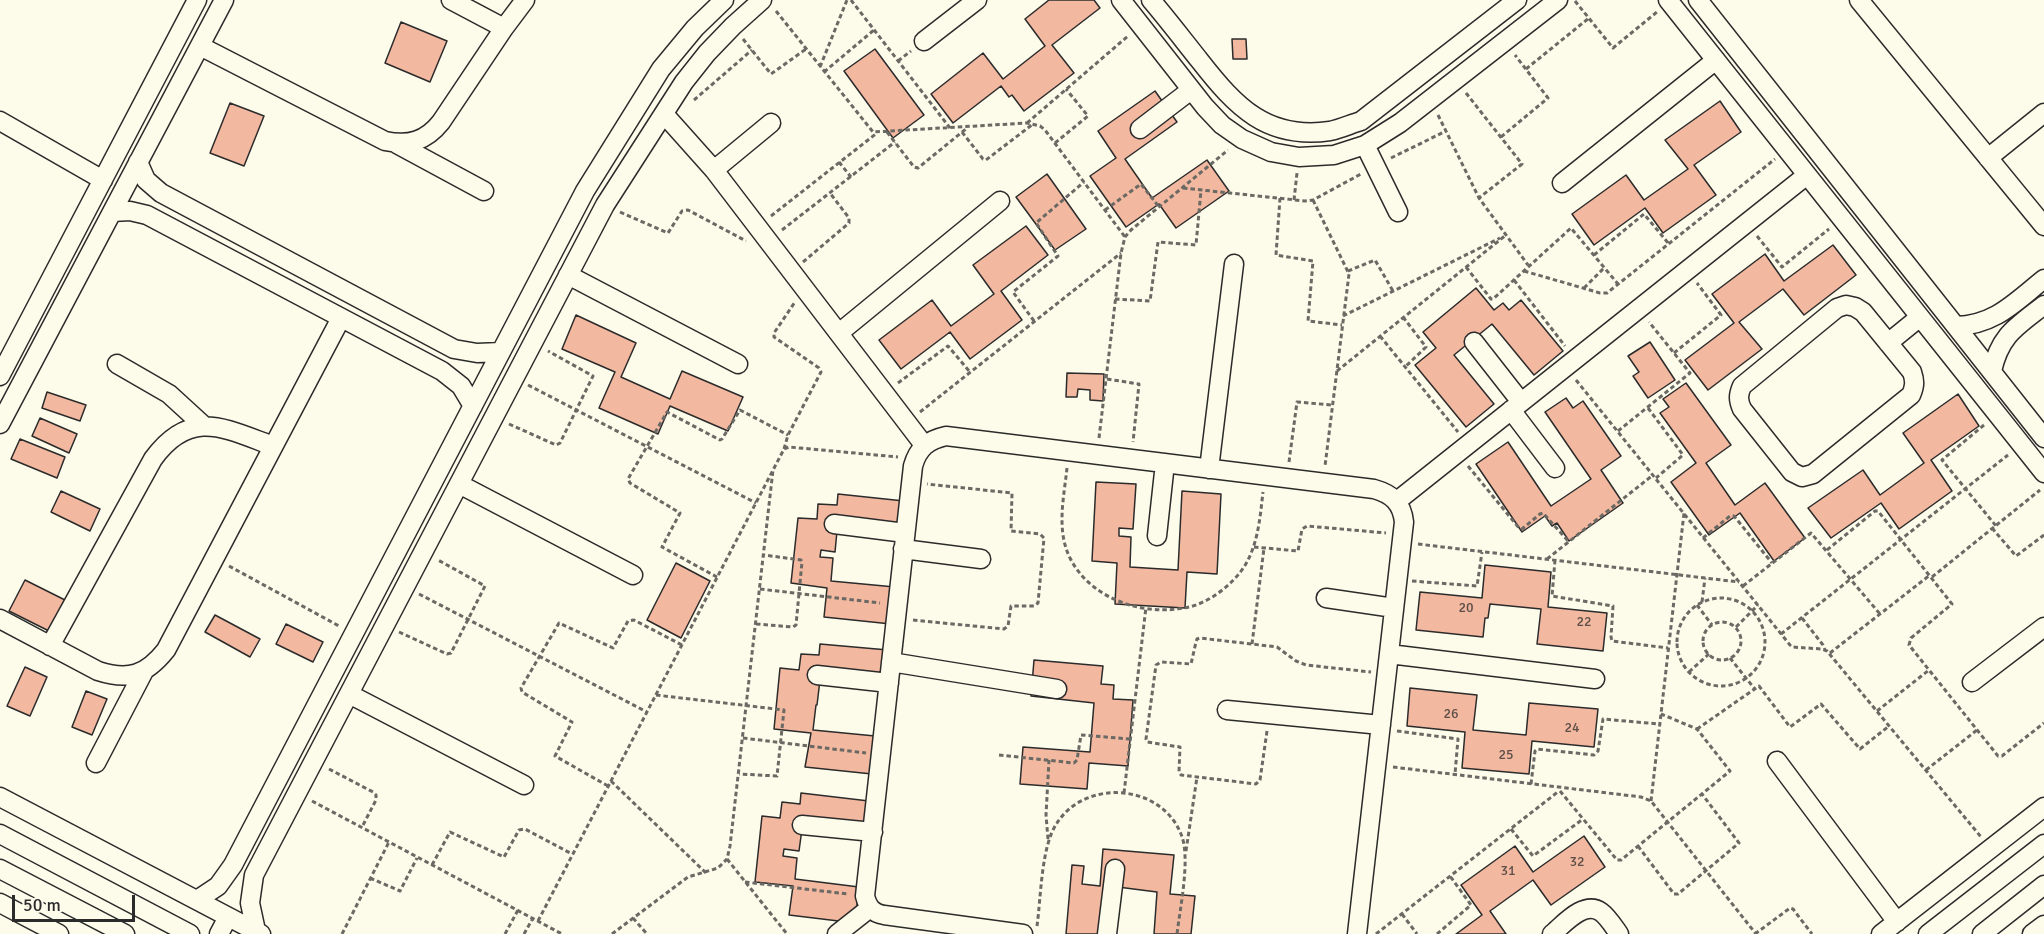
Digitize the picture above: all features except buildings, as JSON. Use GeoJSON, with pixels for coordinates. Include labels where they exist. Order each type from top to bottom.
{"type":"FeatureCollection","features":[{"type":"Feature","properties":{"kind":"street"},"geometry":{"type":"LineString","coordinates":[[0,376],[197,0]]}},
{"type":"Feature","properties":{"kind":"street"},"geometry":{"type":"LineString","coordinates":[[0,424],[224,0]]}},
{"type":"Feature","properties":{"kind":"street"},"geometry":{"type":"LineString","coordinates":[[451,0],[504,28]]}},
{"type":"Feature","properties":{"kind":"street"},"geometry":{"type":"LineString","coordinates":[[397,144],[416,141],[433,132],[525,0]]}},
{"type":"Feature","properties":{"kind":"street"},"geometry":{"type":"LineString","coordinates":[[196,900],[218,886],[234,865],[585,191],[655,80],[695,28],[724,0]]}},
{"type":"Feature","properties":{"kind":"street"},"geometry":{"type":"LineString","coordinates":[[924,41],[977,0]]}},
{"type":"Feature","properties":{"kind":"street"},"geometry":{"type":"LineString","coordinates":[[1121,0],[1191,90],[1222,125],[1242,139],[1271,152],[1299,157],[1334,155],[1365,145],[1400,123],[1558,0]]}},
{"type":"Feature","properties":{"kind":"street"},"geometry":{"type":"LineString","coordinates":[[1151,0],[1223,90],[1245,112],[1272,126],[1302,133],[1332,131],[1361,121],[1517,0]]}},
{"type":"Feature","properties":{"kind":"street"},"geometry":{"type":"LineString","coordinates":[[1698,0],[2044,438]]}},
{"type":"Feature","properties":{"kind":"street"},"geometry":{"type":"LineString","coordinates":[[1859,0],[2044,226]]}},
{"type":"Feature","properties":{"kind":"street"},"geometry":{"type":"LineString","coordinates":[[1674,3],[1786,150],[2044,473]]}},
{"type":"Feature","properties":{"kind":"street"},"geometry":{"type":"LineString","coordinates":[[258,933],[250,903],[254,875],[605,205],[667,117],[707,53],[733,26],[768,4]]}},
{"type":"Feature","properties":{"kind":"street"},"geometry":{"type":"LineString","coordinates":[[200,46],[385,141],[397,144],[484,191]]}},
{"type":"Feature","properties":{"kind":"street"},"geometry":{"type":"LineString","coordinates":[[1562,183],[1716,60]]}},
{"type":"Feature","properties":{"kind":"street"},"geometry":{"type":"LineString","coordinates":[[1140,129],[1191,90]]}},
{"type":"Feature","properties":{"kind":"street"},"geometry":{"type":"LineString","coordinates":[[1988,158],[2044,113]]}},
{"type":"Feature","properties":{"kind":"street"},"geometry":{"type":"LineString","coordinates":[[667,117],[714,170],[759,237],[792,271],[885,393],[906,422],[920,452],[904,541],[867,902],[837,934]]}},
{"type":"Feature","properties":{"kind":"street"},"geometry":{"type":"LineString","coordinates":[[0,121],[103,180]]}},
{"type":"Feature","properties":{"kind":"street"},"geometry":{"type":"LineString","coordinates":[[714,170],[771,123]]}},
{"type":"Feature","properties":{"kind":"street"},"geometry":{"type":"LineString","coordinates":[[1365,145],[1398,212]]}},
{"type":"Feature","properties":{"kind":"street"},"geometry":{"type":"LineString","coordinates":[[138,162],[146,180],[161,193],[454,349],[477,353],[501,352]]}},
{"type":"Feature","properties":{"kind":"street"},"geometry":{"type":"LineString","coordinates":[[1397,501],[1807,175]]}},
{"type":"Feature","properties":{"kind":"street"},"geometry":{"type":"LineString","coordinates":[[838,333],[1000,201]]}},
{"type":"Feature","properties":{"kind":"street"},"geometry":{"type":"LineString","coordinates":[[112,212],[130,211],[147,215],[442,371],[460,386],[473,406]]}},
{"type":"Feature","properties":{"kind":"street"},"geometry":{"type":"LineString","coordinates":[[1209,469],[1234,264]]}},
{"type":"Feature","properties":{"kind":"street"},"geometry":{"type":"LineString","coordinates":[[568,275],[738,364]]}},
{"type":"Feature","properties":{"kind":"street"},"geometry":{"type":"LineString","coordinates":[[1956,326],[1977,324],[1997,317],[2044,279]]}},
{"type":"Feature","properties":{"kind":"street"},"geometry":{"type":"LineString","coordinates":[[1992,371],[1995,357],[2010,332],[2044,305]]}},
{"type":"Feature","properties":{"kind":"street"},"geometry":{"type":"LineString","coordinates":[[1855,307],[1863,312],[1888,343],[1912,372],[1915,388],[1911,395],[1813,474],[1796,476],[1742,409],[1738,402],[1742,386],[1838,308],[1855,307]]}},
{"type":"Feature","properties":{"kind":"street"},"geometry":{"type":"LineString","coordinates":[[1888,343],[1920,317]]}},
{"type":"Feature","properties":{"kind":"street"},"geometry":{"type":"LineString","coordinates":[[0,619],[98,671],[113,676],[129,676],[144,671],[156,662],[166,650],[341,318]]}},
{"type":"Feature","properties":{"kind":"street"},"geometry":{"type":"LineString","coordinates":[[1474,342],[1555,468]]}},
{"type":"Feature","properties":{"kind":"street"},"geometry":{"type":"LineString","coordinates":[[117,364],[169,394],[204,426]]}},
{"type":"Feature","properties":{"kind":"street"},"geometry":{"type":"LineString","coordinates":[[51,646],[165,441],[183,430],[204,426],[225,429],[273,446]]}},
{"type":"Feature","properties":{"kind":"street"},"geometry":{"type":"LineString","coordinates":[[920,452],[934,439],[946,436],[1374,489],[1387,493],[1397,501],[1402,511],[1402,539],[1357,934]]}},
{"type":"Feature","properties":{"kind":"street"},"geometry":{"type":"LineString","coordinates":[[1157,536],[1165,463]]}},
{"type":"Feature","properties":{"kind":"street"},"geometry":{"type":"LineString","coordinates":[[459,484],[633,575]]}},
{"type":"Feature","properties":{"kind":"street"},"geometry":{"type":"LineString","coordinates":[[834,524],[981,559]]}},
{"type":"Feature","properties":{"kind":"street"},"geometry":{"type":"LineString","coordinates":[[1326,598],[1394,608]]}},
{"type":"Feature","properties":{"kind":"street"},"geometry":{"type":"LineString","coordinates":[[1972,682],[2044,627]]}},
{"type":"Feature","properties":{"kind":"street"},"geometry":{"type":"LineString","coordinates":[[1389,654],[1595,679]]}},
{"type":"Feature","properties":{"kind":"street"},"geometry":{"type":"LineString","coordinates":[[891,662],[1057,689]]}},
{"type":"Feature","properties":{"kind":"street"},"geometry":{"type":"LineString","coordinates":[[96,763],[144,671]]}},
{"type":"Feature","properties":{"kind":"street"},"geometry":{"type":"LineString","coordinates":[[818,675],[889,683]]}},
{"type":"Feature","properties":{"kind":"street"},"geometry":{"type":"LineString","coordinates":[[349,694],[524,785]]}},
{"type":"Feature","properties":{"kind":"street"},"geometry":{"type":"LineString","coordinates":[[1227,710],[1381,727]]}},
{"type":"Feature","properties":{"kind":"street"},"geometry":{"type":"LineString","coordinates":[[1777,761],[1896,922]]}},
{"type":"Feature","properties":{"kind":"street"},"geometry":{"type":"LineString","coordinates":[[0,797],[258,933]]}},
{"type":"Feature","properties":{"kind":"street"},"geometry":{"type":"LineString","coordinates":[[1881,934],[2044,807]]}},
{"type":"Feature","properties":{"kind":"street"},"geometry":{"type":"LineString","coordinates":[[802,825],[873,832]]}},
{"type":"Feature","properties":{"kind":"street"},"geometry":{"type":"LineString","coordinates":[[0,834],[190,934]]}},
{"type":"Feature","properties":{"kind":"street"},"geometry":{"type":"LineString","coordinates":[[1928,934],[2044,844]]}},
{"type":"Feature","properties":{"kind":"street"},"geometry":{"type":"LineString","coordinates":[[0,869],[125,934]]}},
{"type":"Feature","properties":{"kind":"street"},"geometry":{"type":"LineString","coordinates":[[1107,934],[1115,869]]}},
{"type":"Feature","properties":{"kind":"street"},"geometry":{"type":"LineString","coordinates":[[1982,934],[2044,885]]}},
{"type":"Feature","properties":{"kind":"street"},"geometry":{"type":"LineString","coordinates":[[867,902],[876,914],[1023,934]]}},
{"type":"Feature","properties":{"kind":"street"},"geometry":{"type":"LineString","coordinates":[[0,903],[59,934]]}},
{"type":"Feature","properties":{"kind":"street"},"geometry":{"type":"LineString","coordinates":[[1552,934],[1587,908],[1603,913],[1619,934]]}},
{"type":"Feature","properties":{"kind":"street"},"geometry":{"type":"LineString","coordinates":[[219,934],[228,917]]}},
{"type":"Feature","properties":{"kind":"street"},"geometry":{"type":"LineString","coordinates":[[2032,934],[2044,925]]}},
{"type":"Feature","properties":{"kind":"path"},"geometry":{"type":"LineString","coordinates":[[820,67],[851,0],[950,128]]}},
{"type":"Feature","properties":{"kind":"path"},"geometry":{"type":"LineString","coordinates":[[1574,0],[1614,47],[1674,3]]}},
{"type":"Feature","properties":{"kind":"path"},"geometry":{"type":"LineString","coordinates":[[768,4],[870,129],[877,133]]}},
{"type":"Feature","properties":{"kind":"path"},"geometry":{"type":"LineString","coordinates":[[1526,69],[1589,18]]}},
{"type":"Feature","properties":{"kind":"path"},"geometry":{"type":"LineString","coordinates":[[1027,123],[1140,25]]}},
{"type":"Feature","properties":{"kind":"path"},"geometry":{"type":"LineString","coordinates":[[733,26],[773,74],[806,49]]}},
{"type":"Feature","properties":{"kind":"path"},"geometry":{"type":"LineString","coordinates":[[824,72],[874,30]]}},
{"type":"Feature","properties":{"kind":"path"},"geometry":{"type":"LineString","coordinates":[[1501,137],[1548,99],[1504,42]]}},
{"type":"Feature","properties":{"kind":"path"},"geometry":{"type":"LineString","coordinates":[[667,117],[752,50]]}},
{"type":"Feature","properties":{"kind":"path"},"geometry":{"type":"LineString","coordinates":[[1455,80],[1522,165],[1479,198]]}},
{"type":"Feature","properties":{"kind":"path"},"geometry":{"type":"LineString","coordinates":[[1055,143],[1088,116],[1066,89]]}},
{"type":"Feature","properties":{"kind":"path"},"geometry":{"type":"LineString","coordinates":[[1430,100],[1479,198],[1529,266]]}},
{"type":"Feature","properties":{"kind":"path"},"geometry":{"type":"LineString","coordinates":[[759,237],[839,162],[877,133],[1027,123],[1045,130],[1125,237]]}},
{"type":"Feature","properties":{"kind":"path"},"geometry":{"type":"LineString","coordinates":[[962,132],[986,160],[1033,124]]}},
{"type":"Feature","properties":{"kind":"path"},"geometry":{"type":"LineString","coordinates":[[888,132],[914,167],[918,168],[968,127]]}},
{"type":"Feature","properties":{"kind":"path"},"geometry":{"type":"LineString","coordinates":[[1182,188],[1312,200],[1446,131]]}},
{"type":"Feature","properties":{"kind":"path"},"geometry":{"type":"LineString","coordinates":[[1097,455],[1120,253],[1125,237],[1242,139]]}},
{"type":"Feature","properties":{"kind":"path"},"geometry":{"type":"LineString","coordinates":[[759,237],[830,193],[895,142]]}},
{"type":"Feature","properties":{"kind":"path"},"geometry":{"type":"LineString","coordinates":[[1524,271],[1604,294],[1786,150]]}},
{"type":"Feature","properties":{"kind":"path"},"geometry":{"type":"LineString","coordinates":[[1294,200],[1299,157]]}},
{"type":"Feature","properties":{"kind":"path"},"geometry":{"type":"LineString","coordinates":[[839,162],[850,177]]}},
{"type":"Feature","properties":{"kind":"path"},"geometry":{"type":"LineString","coordinates":[[1034,321],[1013,292],[1058,256],[1036,223],[1084,182]]}},
{"type":"Feature","properties":{"kind":"path"},"geometry":{"type":"LineString","coordinates":[[1105,210],[1141,184],[1159,207]]}},
{"type":"Feature","properties":{"kind":"path"},"geometry":{"type":"LineString","coordinates":[[1115,299],[1149,301],[1158,242],[1196,244],[1201,190]]}},
{"type":"Feature","properties":{"kind":"path"},"geometry":{"type":"LineString","coordinates":[[792,271],[849,223],[849,218],[830,193]]}},
{"type":"Feature","properties":{"kind":"path"},"geometry":{"type":"LineString","coordinates":[[1280,198],[1276,255],[1313,261],[1308,321],[1342,325]]}},
{"type":"Feature","properties":{"kind":"path"},"geometry":{"type":"LineString","coordinates":[[1312,200],[1348,271],[1323,483]]}},
{"type":"Feature","properties":{"kind":"path"},"geometry":{"type":"LineString","coordinates":[[605,205],[664,233],[671,230],[682,211],[688,210],[759,237]]}},
{"type":"Feature","properties":{"kind":"path"},"geometry":{"type":"LineString","coordinates":[[1594,255],[1644,214],[1669,244]]}},
{"type":"Feature","properties":{"kind":"path"},"geometry":{"type":"LineString","coordinates":[[1747,223],[1782,267],[1841,219]]}},
{"type":"Feature","properties":{"kind":"path"},"geometry":{"type":"LineString","coordinates":[[1466,267],[1492,300],[1571,228],[1618,284]]}},
{"type":"Feature","properties":{"kind":"path"},"geometry":{"type":"LineString","coordinates":[[1336,371],[1506,235]]}},
{"type":"Feature","properties":{"kind":"path"},"geometry":{"type":"LineString","coordinates":[[1343,316],[1506,235]]}},
{"type":"Feature","properties":{"kind":"path"},"geometry":{"type":"LineString","coordinates":[[906,422],[1120,253]]}},
{"type":"Feature","properties":{"kind":"path"},"geometry":{"type":"LineString","coordinates":[[1348,271],[1375,260],[1393,291]]}},
{"type":"Feature","properties":{"kind":"path"},"geometry":{"type":"LineString","coordinates":[[1583,288],[1604,268]]}},
{"type":"Feature","properties":{"kind":"path"},"geometry":{"type":"LineString","coordinates":[[1674,353],[1721,315],[1687,270]]}},
{"type":"Feature","properties":{"kind":"path"},"geometry":{"type":"LineString","coordinates":[[1514,280],[1618,431],[1781,634],[1792,647],[1825,650],[1829,653],[1991,848]]}},
{"type":"Feature","properties":{"kind":"path"},"geometry":{"type":"LineString","coordinates":[[538,921],[784,449],[788,435],[821,372],[819,368],[773,335],[804,288]]}},
{"type":"Feature","properties":{"kind":"path"},"geometry":{"type":"LineString","coordinates":[[1618,431],[1690,374],[1638,309]]}},
{"type":"Feature","properties":{"kind":"path"},"geometry":{"type":"LineString","coordinates":[[1403,317],[1425,347],[1405,367]]}},
{"type":"Feature","properties":{"kind":"path"},"geometry":{"type":"LineString","coordinates":[[1380,336],[1405,367],[1519,528],[1522,529],[1543,513],[1569,542]]}},
{"type":"Feature","properties":{"kind":"path"},"geometry":{"type":"LineString","coordinates":[[494,417],[558,445],[577,410],[593,376],[533,343]]}},
{"type":"Feature","properties":{"kind":"path"},"geometry":{"type":"LineString","coordinates":[[885,393],[945,346],[950,346],[970,372]]}},
{"type":"Feature","properties":{"kind":"path"},"geometry":{"type":"LineString","coordinates":[[514,378],[756,503]]}},
{"type":"Feature","properties":{"kind":"path"},"geometry":{"type":"LineString","coordinates":[[1106,379],[1139,384],[1131,459]]}},
{"type":"Feature","properties":{"kind":"path"},"geometry":{"type":"LineString","coordinates":[[1288,478],[1295,404],[1299,402],[1332,405]]}},
{"type":"Feature","properties":{"kind":"path"},"geometry":{"type":"LineString","coordinates":[[1547,559],[1682,456],[1683,453],[1648,408]]}},
{"type":"Feature","properties":{"kind":"path"},"geometry":{"type":"LineString","coordinates":[[717,577],[662,547],[680,513],[628,481],[667,412],[720,440],[740,410],[788,435]]}},
{"type":"Feature","properties":{"kind":"path"},"geometry":{"type":"LineString","coordinates":[[1997,414],[1943,458],[1943,462],[2016,556],[2044,535]]}},
{"type":"Feature","properties":{"kind":"path"},"geometry":{"type":"LineString","coordinates":[[1781,634],[2021,444]]}},
{"type":"Feature","properties":{"kind":"path"},"geometry":{"type":"LineString","coordinates":[[784,449],[789,447],[920,452]]}},
{"type":"Feature","properties":{"kind":"path"},"geometry":{"type":"LineString","coordinates":[[612,934],[688,877],[718,868],[727,859],[739,774],[773,468]]}},
{"type":"Feature","properties":{"kind":"path"},"geometry":{"type":"LineString","coordinates":[[1829,653],[2044,487]]}},
{"type":"Feature","properties":{"kind":"path"},"geometry":{"type":"LineString","coordinates":[[1827,550],[1875,511],[1878,511],[1952,604],[1909,641],[1909,645],[2000,756],[2044,723]]}},
{"type":"Feature","properties":{"kind":"path"},"geometry":{"type":"LineString","coordinates":[[1651,801],[1684,513]]}},
{"type":"Feature","properties":{"kind":"path"},"geometry":{"type":"LineString","coordinates":[[1703,538],[1734,516],[1772,563]]}},
{"type":"Feature","properties":{"kind":"path"},"geometry":{"type":"LineString","coordinates":[[1254,547],[1298,551],[1302,529],[1307,526],[1482,552],[1739,582]]}},
{"type":"Feature","properties":{"kind":"path"},"geometry":{"type":"LineString","coordinates":[[1743,586],[1809,533],[1813,533],[1880,614]]}},
{"type":"Feature","properties":{"kind":"path"},"geometry":{"type":"LineString","coordinates":[[1252,644],[1264,548]]}},
{"type":"Feature","properties":{"kind":"path"},"geometry":{"type":"LineString","coordinates":[[385,626],[450,654],[469,619],[485,586],[423,552]]}},
{"type":"Feature","properties":{"kind":"path"},"geometry":{"type":"LineString","coordinates":[[1397,580],[1478,586],[1482,552]]}},
{"type":"Feature","properties":{"kind":"path"},"geometry":{"type":"LineString","coordinates":[[756,624],[795,627],[799,594],[802,561],[764,555]]}},
{"type":"Feature","properties":{"kind":"path"},"geometry":{"type":"LineString","coordinates":[[215,557],[354,634]]}},
{"type":"Feature","properties":{"kind":"path"},"geometry":{"type":"LineString","coordinates":[[1556,560],[1552,596],[1613,606],[1612,641],[1668,648]]}},
{"type":"Feature","properties":{"kind":"path"},"geometry":{"type":"LineString","coordinates":[[1702,602],[1704,578]]}},
{"type":"Feature","properties":{"kind":"path"},"geometry":{"type":"LineString","coordinates":[[405,587],[647,712]]}},
{"type":"Feature","properties":{"kind":"path"},"geometry":{"type":"LineString","coordinates":[[760,589],[897,605]]}},
{"type":"Feature","properties":{"kind":"path"},"geometry":{"type":"LineString","coordinates":[[1715,598],[1729,598],[1742,602],[1753,610],[1765,633],[1766,646],[1756,669],[1735,684],[1723,686],[1705,682],[1689,672],[1682,662],[1678,650],[1681,625],[1687,614],[1702,602],[1715,598]]}},
{"type":"Feature","properties":{"kind":"path"},"geometry":{"type":"LineString","coordinates":[[1697,605],[1712,625]]}},
{"type":"Feature","properties":{"kind":"path"},"geometry":{"type":"LineString","coordinates":[[1736,627],[1758,605]]}},
{"type":"Feature","properties":{"kind":"path"},"geometry":{"type":"LineString","coordinates":[[1124,793],[1146,607]]}},
{"type":"Feature","properties":{"kind":"path"},"geometry":{"type":"LineString","coordinates":[[1802,618],[1824,645],[1825,650]]}},
{"type":"Feature","properties":{"kind":"path"},"geometry":{"type":"LineString","coordinates":[[608,786],[555,756],[572,722],[521,690],[559,623],[613,648],[628,621],[634,620],[682,645]]}},
{"type":"Feature","properties":{"kind":"path"},"geometry":{"type":"LineString","coordinates":[[1720,622],[1736,627],[1741,644],[1731,658],[1715,658],[1709,654],[1704,647],[1704,639],[1706,631],[1712,625],[1720,622]]}},
{"type":"Feature","properties":{"kind":"path"},"geometry":{"type":"LineString","coordinates":[[1670,636],[1678,637]]}},
{"type":"Feature","properties":{"kind":"path"},"geometry":{"type":"LineString","coordinates":[[1689,672],[1709,654]]}},
{"type":"Feature","properties":{"kind":"path"},"geometry":{"type":"LineString","coordinates":[[1731,658],[1754,688]]}},
{"type":"Feature","properties":{"kind":"path"},"geometry":{"type":"LineString","coordinates":[[1876,711],[1929,670]]}},
{"type":"Feature","properties":{"kind":"path"},"geometry":{"type":"LineString","coordinates":[[1697,729],[1754,688],[1761,686],[1790,727],[1822,705],[1860,749],[1889,726]]}},
{"type":"Feature","properties":{"kind":"path"},"geometry":{"type":"LineString","coordinates":[[656,695],[784,710],[777,776],[739,774]]}},
{"type":"Feature","properties":{"kind":"path"},"geometry":{"type":"LineString","coordinates":[[1560,791],[1617,860],[1621,860],[1731,770],[1697,729],[1661,714]]}},
{"type":"Feature","properties":{"kind":"path"},"geometry":{"type":"LineString","coordinates":[[1531,784],[1537,749],[1594,755],[1598,751],[1603,718],[1659,724]]}},
{"type":"Feature","properties":{"kind":"path"},"geometry":{"type":"LineString","coordinates":[[1381,727],[1456,738],[1459,742],[1455,774]]}},
{"type":"Feature","properties":{"kind":"path"},"geometry":{"type":"LineString","coordinates":[[1926,770],[1977,730]]}},
{"type":"Feature","properties":{"kind":"path"},"geometry":{"type":"LineString","coordinates":[[999,755],[1076,762],[1081,735],[1130,739]]}},
{"type":"Feature","properties":{"kind":"path"},"geometry":{"type":"LineString","coordinates":[[743,738],[881,755]]}},
{"type":"Feature","properties":{"kind":"path"},"geometry":{"type":"LineString","coordinates":[[1036,934],[1048,840],[1046,815],[1049,760]]}},
{"type":"Feature","properties":{"kind":"path"},"geometry":{"type":"LineString","coordinates":[[314,762],[376,795],[376,800],[362,827]]}},
{"type":"Feature","properties":{"kind":"path"},"geometry":{"type":"LineString","coordinates":[[1376,765],[1641,797],[1651,801],[1669,822],[1756,934],[1790,908],[1812,934]]}},
{"type":"Feature","properties":{"kind":"path"},"geometry":{"type":"LineString","coordinates":[[1177,934],[1197,777]]}},
{"type":"Feature","properties":{"kind":"path"},"geometry":{"type":"LineString","coordinates":[[611,781],[706,873]]}},
{"type":"Feature","properties":{"kind":"path"},"geometry":{"type":"LineString","coordinates":[[1376,934],[1564,788]]}},
{"type":"Feature","properties":{"kind":"path"},"geometry":{"type":"LineString","coordinates":[[297,793],[561,934]]}},
{"type":"Feature","properties":{"kind":"path"},"geometry":{"type":"LineString","coordinates":[[1048,840],[1057,822],[1070,808],[1086,798],[1105,793],[1124,793],[1142,796],[1159,805],[1172,818],[1182,834],[1186,852]]}},
{"type":"Feature","properties":{"kind":"path"},"geometry":{"type":"LineString","coordinates":[[1638,846],[1674,894],[1678,894],[1707,871],[1739,843],[1702,794]]}},
{"type":"Feature","properties":{"kind":"path"},"geometry":{"type":"LineString","coordinates":[[1511,829],[1533,856],[1584,819]]}},
{"type":"Feature","properties":{"kind":"path"},"geometry":{"type":"LineString","coordinates":[[432,865],[450,832],[504,857],[519,830],[525,829],[573,854]]}},
{"type":"Feature","properties":{"kind":"path"},"geometry":{"type":"LineString","coordinates":[[342,934],[388,842]]}},
{"type":"Feature","properties":{"kind":"path"},"geometry":{"type":"LineString","coordinates":[[370,878],[400,891],[418,857]]}},
{"type":"Feature","properties":{"kind":"path"},"geometry":{"type":"LineString","coordinates":[[727,859],[787,934]]}},
{"type":"Feature","properties":{"kind":"path"},"geometry":{"type":"LineString","coordinates":[[1437,934],[1472,905],[1450,876]]}},
{"type":"Feature","properties":{"kind":"path"},"geometry":{"type":"LineString","coordinates":[[745,882],[867,902]]}},
{"type":"Feature","properties":{"kind":"path"},"geometry":{"type":"LineString","coordinates":[[505,934],[518,910]]}},
{"type":"Feature","properties":{"kind":"path"},"geometry":{"type":"LineString","coordinates":[[1402,914],[1418,934]]}},
{"type":"Feature","properties":{"kind":"path"},"geometry":{"type":"LineString","coordinates":[[524,934],[533,918]]}},
{"type":"Feature","properties":{"kind":"path"},"geometry":{"type":"LineString","coordinates":[[633,918],[647,934]]}}]}
